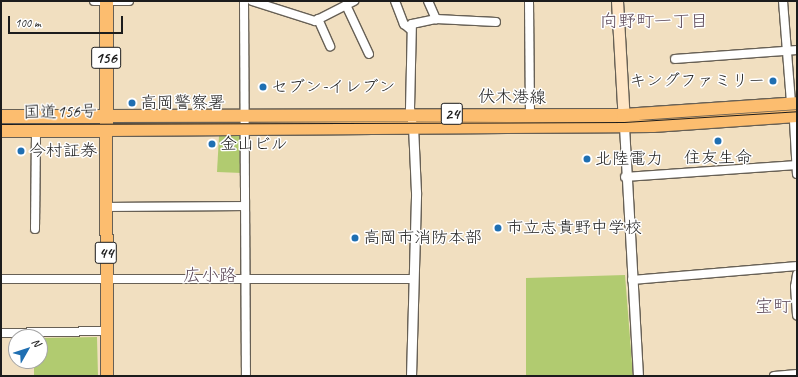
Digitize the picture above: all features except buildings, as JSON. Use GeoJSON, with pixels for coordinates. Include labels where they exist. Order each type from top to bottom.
{"type":"FeatureCollection","features":[{"type":"Feature","properties":{"kind":"highway","name":"国道156号"},"geometry":{"type":"LineString","coordinates":[[1,130],[36,132],[106,130],[106,1]]}},
{"type":"Feature","properties":{"kind":"highway","name":"国道156号"},"geometry":{"type":"LineString","coordinates":[[1,116],[106,116]]}},
{"type":"Feature","properties":{"kind":"main road"},"geometry":{"type":"LineString","coordinates":[[617,1],[623,121]]}},
{"type":"Feature","properties":{"kind":"main road","name":"伏木港線"},"geometry":{"type":"LineString","coordinates":[[106,130],[413,127],[529,128],[623,121],[794,103]]}},
{"type":"Feature","properties":{"kind":"main road","name":"伏木港線"},"geometry":{"type":"LineString","coordinates":[[106,116],[530,114],[623,121],[796,118]]}},
{"type":"Feature","properties":{"kind":"main road","name":"44"},"geometry":{"type":"LineString","coordinates":[[106,130],[107,376]]}},
{"type":"Feature","properties":{"kind":"street"},"geometry":{"type":"LineString","coordinates":[[94,1],[129,1]]}},
{"type":"Feature","properties":{"kind":"street"},"geometry":{"type":"LineString","coordinates":[[244,1],[246,376]]}},
{"type":"Feature","properties":{"kind":"street"},"geometry":{"type":"LineString","coordinates":[[252,1],[315,21],[350,3],[369,54]]}},
{"type":"Feature","properties":{"kind":"street"},"geometry":{"type":"LineString","coordinates":[[394,1],[404,24],[410,29]]}},
{"type":"Feature","properties":{"kind":"street"},"geometry":{"type":"LineString","coordinates":[[428,1],[436,20]]}},
{"type":"Feature","properties":{"kind":"street"},"geometry":{"type":"LineString","coordinates":[[529,1],[529,128]]}},
{"type":"Feature","properties":{"kind":"street"},"geometry":{"type":"LineString","coordinates":[[783,1],[787,50],[794,103]]}},
{"type":"Feature","properties":{"kind":"street"},"geometry":{"type":"LineString","coordinates":[[318,19],[330,46]]}},
{"type":"Feature","properties":{"kind":"street"},"geometry":{"type":"LineString","coordinates":[[411,376],[416,192],[413,127],[410,115],[410,29],[412,24],[436,20],[496,22]]}},
{"type":"Feature","properties":{"kind":"street"},"geometry":{"type":"LineString","coordinates":[[675,59],[797,50]]}},
{"type":"Feature","properties":{"kind":"street"},"geometry":{"type":"LineString","coordinates":[[796,118],[797,174]]}},
{"type":"Feature","properties":{"kind":"street"},"geometry":{"type":"LineString","coordinates":[[623,121],[625,177],[638,376]]}},
{"type":"Feature","properties":{"kind":"street"},"geometry":{"type":"LineString","coordinates":[[35,229],[36,132]]}},
{"type":"Feature","properties":{"kind":"street"},"geometry":{"type":"LineString","coordinates":[[625,177],[797,165]]}},
{"type":"Feature","properties":{"kind":"street"},"geometry":{"type":"LineString","coordinates":[[106,207],[244,206]]}},
{"type":"Feature","properties":{"kind":"street"},"geometry":{"type":"LineString","coordinates":[[632,280],[797,266]]}},
{"type":"Feature","properties":{"kind":"street"},"geometry":{"type":"LineString","coordinates":[[797,274],[795,286],[797,315]]}},
{"type":"Feature","properties":{"kind":"street"},"geometry":{"type":"LineString","coordinates":[[1,278],[414,279]]}},
{"type":"Feature","properties":{"kind":"street"},"geometry":{"type":"LineString","coordinates":[[1,333],[106,331]]}},
{"type":"Feature","properties":{"kind":"street"},"geometry":{"type":"LineString","coordinates":[[774,376],[797,374]]}},
{"type":"Feature","properties":{"kind":"green space"},"geometry":{"type":"Polygon","coordinates":[[[219,136],[243,136],[242,173],[217,172],[219,136]]]}},
{"type":"Feature","properties":{"kind":"green space"},"geometry":{"type":"Polygon","coordinates":[[[625,275],[633,376],[526,376],[526,278],[625,275]]]}},
{"type":"Feature","properties":{"kind":"green space"},"geometry":{"type":"Polygon","coordinates":[[[97,337],[98,376],[34,376],[34,369],[48,369],[48,338],[97,337]]]}},
{"type":"Feature","properties":{"kind":"tram line"},"geometry":{"type":"LineString","coordinates":[[1,124],[624,122],[797,111]]}},
{"type":"Feature","properties":{"kind":"place","name":"キングファミリー"},"geometry":{"type":"Point","coordinates":[773,81]}},
{"type":"Feature","properties":{"kind":"place","name":"セブン-イレブン"},"geometry":{"type":"Point","coordinates":[263,87]}},
{"type":"Feature","properties":{"kind":"place","name":"高岡警察署"},"geometry":{"type":"Point","coordinates":[132,103]}},
{"type":"Feature","properties":{"kind":"place","name":"住友生命"},"geometry":{"type":"Point","coordinates":[718,141]}},
{"type":"Feature","properties":{"kind":"place","name":"金山ビル"},"geometry":{"type":"Point","coordinates":[212,144]}},
{"type":"Feature","properties":{"kind":"place","name":"今村証券"},"geometry":{"type":"Point","coordinates":[21,151]}},
{"type":"Feature","properties":{"kind":"place","name":"北陸電力"},"geometry":{"type":"Point","coordinates":[587,159]}},
{"type":"Feature","properties":{"kind":"place","name":"市立志貴野中学校"},"geometry":{"type":"Point","coordinates":[498,228]}},
{"type":"Feature","properties":{"kind":"place","name":"高岡市消防本部"},"geometry":{"type":"Point","coordinates":[355,238]}},
{"type":"Feature","properties":{"kind":"district","name":"向野町一丁目"},"geometry":{"type":"Point","coordinates":[654,21]}},
{"type":"Feature","properties":{"kind":"district","name":"広小路"},"geometry":{"type":"Point","coordinates":[210,275]}},
{"type":"Feature","properties":{"kind":"district","name":"宝町"},"geometry":{"type":"Point","coordinates":[773,306]}}]}
